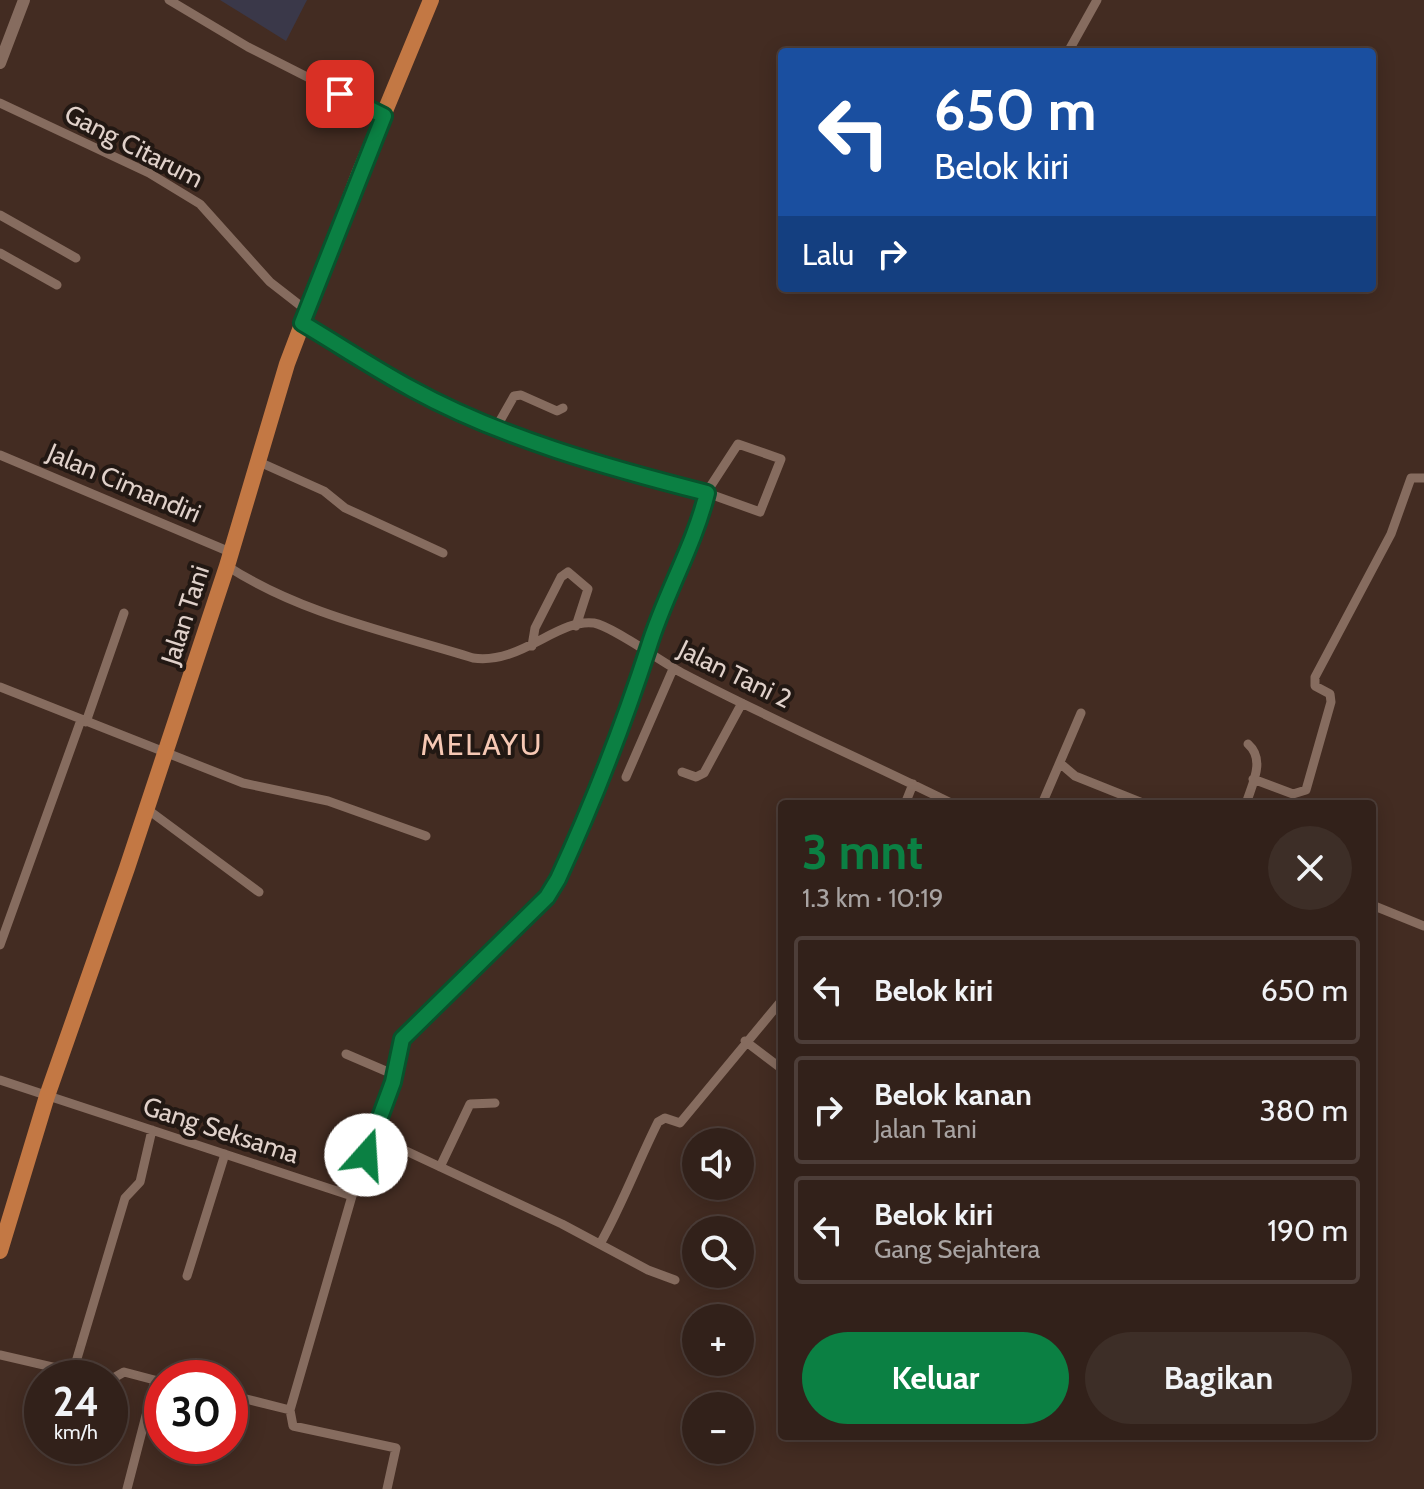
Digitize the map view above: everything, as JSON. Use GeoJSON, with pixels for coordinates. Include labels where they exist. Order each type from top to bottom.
{"type":"FeatureCollection","features":[{"type":"Feature","properties":{"kind":"highway","name":"Jalan Tani"},"geometry":{"type":"LineString","coordinates":[[0,1251],[47,1096],[147,809],[229,559],[256,461],[304,317],[431,0]]}},
{"type":"Feature","properties":{"kind":"street"},"geometry":{"type":"LineString","coordinates":[[0,63],[24,0]]}},
{"type":"Feature","properties":{"kind":"street"},"geometry":{"type":"LineString","coordinates":[[169,0],[248,47],[384,116]]}},
{"type":"Feature","properties":{"kind":"street"},"geometry":{"type":"LineString","coordinates":[[1070,48],[1097,0]]}},
{"type":"Feature","properties":{"kind":"street","name":"Gang Citarum"},"geometry":{"type":"LineString","coordinates":[[0,103],[149,173],[200,204],[304,317],[413,390],[497,426],[617,470],[707,493],[760,512],[781,459],[738,444],[707,493]]}},
{"type":"Feature","properties":{"kind":"street"},"geometry":{"type":"LineString","coordinates":[[0,215],[76,258]]}},
{"type":"Feature","properties":{"kind":"street"},"geometry":{"type":"LineString","coordinates":[[0,253],[57,285]]}},
{"type":"Feature","properties":{"kind":"street"},"geometry":{"type":"LineString","coordinates":[[497,426],[514,396],[521,395],[557,411],[563,408]]}},
{"type":"Feature","properties":{"kind":"street","name":"Jalan Cimandiri"},"geometry":{"type":"LineString","coordinates":[[0,455],[229,559]]}},
{"type":"Feature","properties":{"kind":"street"},"geometry":{"type":"LineString","coordinates":[[256,461],[316,487],[345,508],[443,553]]}},
{"type":"Feature","properties":{"kind":"street"},"geometry":{"type":"LineString","coordinates":[[1253,779],[1293,794],[1306,790],[1331,702],[1330,694],[1315,686],[1315,677],[1391,534],[1411,478],[1424,478]]}},
{"type":"Feature","properties":{"kind":"street"},"geometry":{"type":"LineString","coordinates":[[387,1489],[396,1448],[293,1426],[290,1410],[352,1196],[395,1075],[399,1049],[407,1032],[547,897],[558,879],[619,739],[647,654],[700,522],[707,493]]}},
{"type":"Feature","properties":{"kind":"street"},"geometry":{"type":"LineString","coordinates":[[229,559],[270,592],[365,628],[473,658],[499,658],[532,646],[576,626],[588,589],[568,572],[561,577],[535,628],[532,646]]}},
{"type":"Feature","properties":{"kind":"street"},"geometry":{"type":"LineString","coordinates":[[0,945],[124,613]]}},
{"type":"Feature","properties":{"kind":"street","name":"Jalan Tani 2"},"geometry":{"type":"LineString","coordinates":[[576,626],[584,623],[602,626],[673,669],[945,800]]}},
{"type":"Feature","properties":{"kind":"street"},"geometry":{"type":"LineString","coordinates":[[626,777],[673,669]]}},
{"type":"Feature","properties":{"kind":"street"},"geometry":{"type":"LineString","coordinates":[[0,687],[243,783],[328,801],[426,836]]}},
{"type":"Feature","properties":{"kind":"street"},"geometry":{"type":"LineString","coordinates":[[682,772],[696,777],[704,773],[742,703]]}},
{"type":"Feature","properties":{"kind":"street"},"geometry":{"type":"LineString","coordinates":[[1044,800],[1081,713]]}},
{"type":"Feature","properties":{"kind":"street"},"geometry":{"type":"LineString","coordinates":[[1247,800],[1259,760],[1257,752],[1248,744]]}},
{"type":"Feature","properties":{"kind":"street"},"geometry":{"type":"LineString","coordinates":[[1061,764],[1075,776],[1135,800]]}},
{"type":"Feature","properties":{"kind":"street"},"geometry":{"type":"LineString","coordinates":[[907,800],[913,784]]}},
{"type":"Feature","properties":{"kind":"street"},"geometry":{"type":"LineString","coordinates":[[147,809],[259,892]]}},
{"type":"Feature","properties":{"kind":"street"},"geometry":{"type":"LineString","coordinates":[[1376,907],[1424,926]]}},
{"type":"Feature","properties":{"kind":"street"},"geometry":{"type":"LineString","coordinates":[[600,1244],[658,1122],[665,1118],[680,1123],[778,1004]]}},
{"type":"Feature","properties":{"kind":"street"},"geometry":{"type":"LineString","coordinates":[[745,1041],[778,1066]]}},
{"type":"Feature","properties":{"kind":"street"},"geometry":{"type":"LineString","coordinates":[[346,1054],[395,1075]]}},
{"type":"Feature","properties":{"kind":"street","name":"Gang Seksama"},"geometry":{"type":"LineString","coordinates":[[0,1080],[352,1196]]}},
{"type":"Feature","properties":{"kind":"street"},"geometry":{"type":"LineString","coordinates":[[440,1167],[470,1104],[495,1103]]}},
{"type":"Feature","properties":{"kind":"street"},"geometry":{"type":"LineString","coordinates":[[77,1360],[125,1198],[140,1182],[152,1130]]}},
{"type":"Feature","properties":{"kind":"street"},"geometry":{"type":"LineString","coordinates":[[372,1135],[675,1280]]}},
{"type":"Feature","properties":{"kind":"street"},"geometry":{"type":"LineString","coordinates":[[187,1276],[225,1154]]}},
{"type":"Feature","properties":{"kind":"street"},"geometry":{"type":"LineString","coordinates":[[0,1355],[24,1361]]}},
{"type":"Feature","properties":{"kind":"street"},"geometry":{"type":"LineString","coordinates":[[248,1400],[290,1410]]}},
{"type":"Feature","properties":{"kind":"street"},"geometry":{"type":"LineString","coordinates":[[127,1489],[144,1432]]}},
{"type":"Feature","properties":{"kind":"shaded area"},"geometry":{"type":"Polygon","coordinates":[[[220,0],[307,0],[286,41],[220,0]]]}},
{"type":"Feature","properties":{"kind":"district","name":"MELAYU"},"geometry":{"type":"Point","coordinates":[482,745]}},
{"type":"Feature","properties":{"kind":"route"},"geometry":{"type":"LineString","coordinates":[[340,94],[384,116],[302,323],[413,390],[459,411],[617,470],[707,493],[700,522],[649,645],[623,727],[558,879],[547,897],[402,1039],[393,1082],[366,1155]]}}]}
